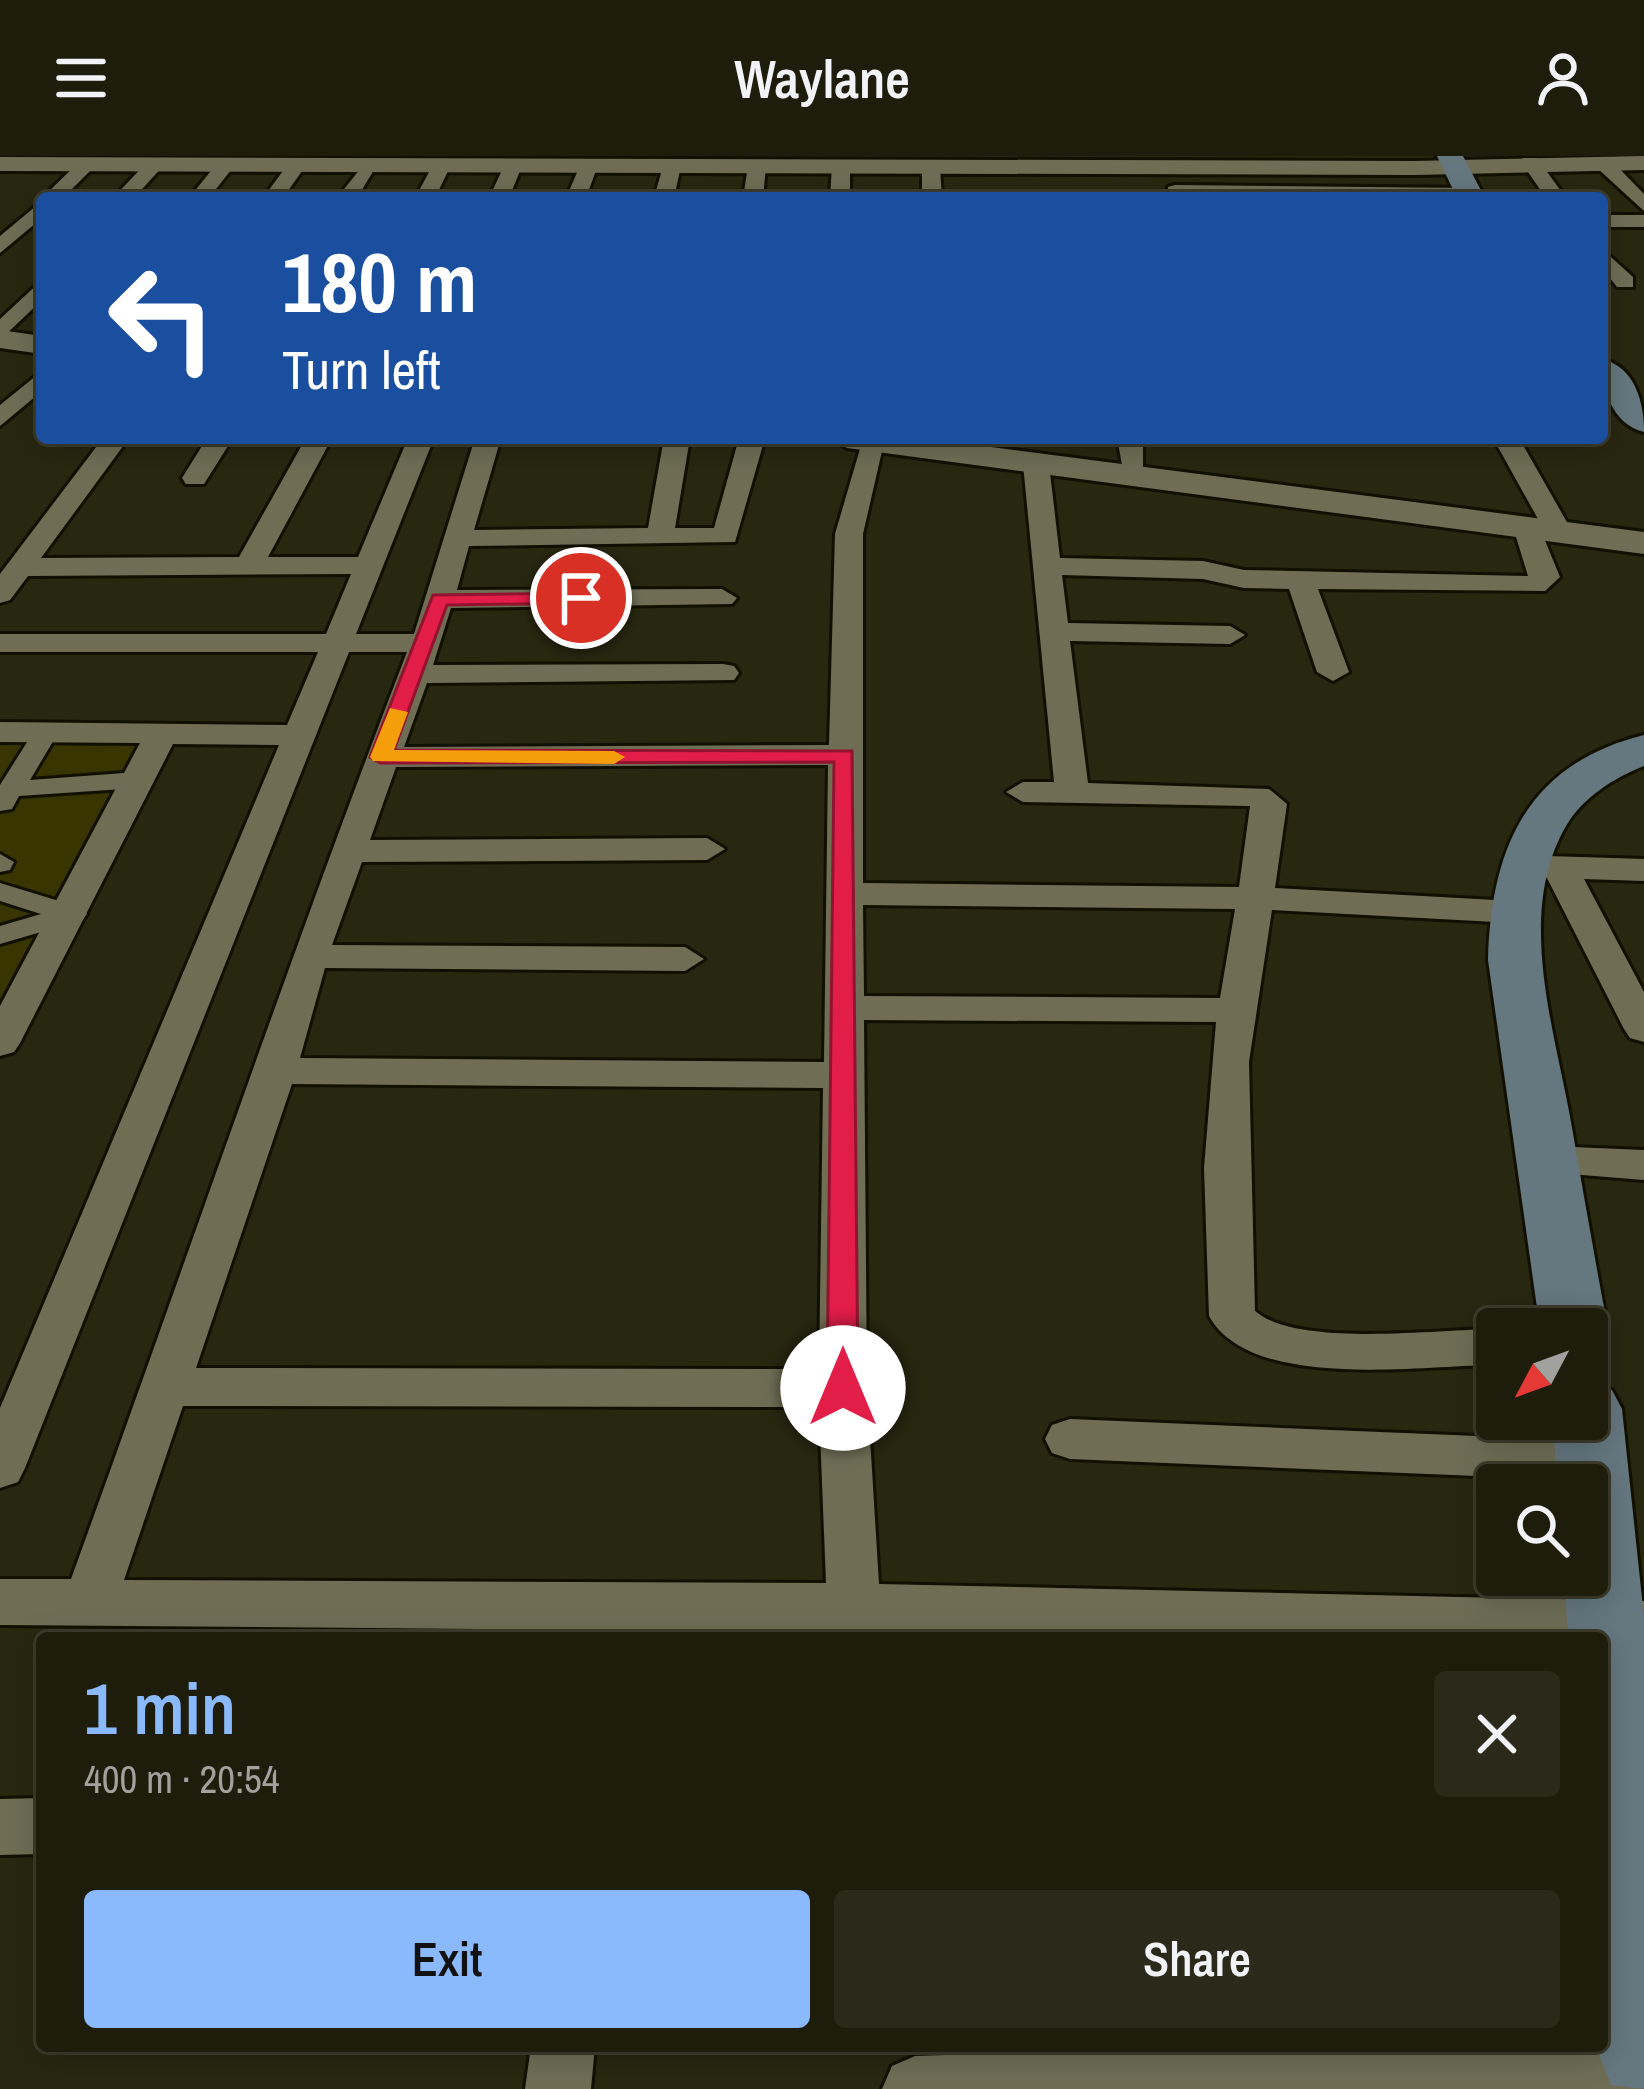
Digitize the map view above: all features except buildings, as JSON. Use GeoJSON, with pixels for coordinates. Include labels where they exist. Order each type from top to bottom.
{"type":"FeatureCollection","features":[{"type":"Feature","properties":{"kind":"main road"},"geometry":{"type":"LineString","coordinates":[[1453,160],[1468,192]]}},
{"type":"Feature","properties":{"kind":"main road"},"geometry":{"type":"LineString","coordinates":[[1608,376],[1644,421]]}},
{"type":"Feature","properties":{"kind":"main road"},"geometry":{"type":"LineString","coordinates":[[1571,1308],[1515,960],[1549,814],[1586,774],[1644,749]]}},
{"type":"Feature","properties":{"kind":"main road"},"geometry":{"type":"LineString","coordinates":[[1592,1440],[1627,1623],[1613,1827],[1644,2052]]}},
{"type":"Feature","properties":{"kind":"street"},"geometry":{"type":"LineString","coordinates":[[1512,160],[1549,192]]}},
{"type":"Feature","properties":{"kind":"street"},"geometry":{"type":"LineString","coordinates":[[1584,161],[1644,205]]}},
{"type":"Feature","properties":{"kind":"street"},"geometry":{"type":"LineString","coordinates":[[65,192],[98,162]]}},
{"type":"Feature","properties":{"kind":"street"},"geometry":{"type":"LineString","coordinates":[[279,192],[311,162]]}},
{"type":"Feature","properties":{"kind":"street"},"geometry":{"type":"LineString","coordinates":[[756,192],[768,162]]}},
{"type":"Feature","properties":{"kind":"street"},"geometry":{"type":"LineString","coordinates":[[0,164],[1120,162],[1173,186],[1244,192]]}},
{"type":"Feature","properties":{"kind":"street"},"geometry":{"type":"LineString","coordinates":[[1173,186],[1274,168],[1350,162],[1644,163]]}},
{"type":"Feature","properties":{"kind":"street"},"geometry":{"type":"LineString","coordinates":[[351,192],[368,164]]}},
{"type":"Feature","properties":{"kind":"street"},"geometry":{"type":"LineString","coordinates":[[129,192],[154,165]]}},
{"type":"Feature","properties":{"kind":"street"},"geometry":{"type":"LineString","coordinates":[[204,192],[226,165]]}},
{"type":"Feature","properties":{"kind":"street"},"geometry":{"type":"LineString","coordinates":[[428,192],[442,165]]}},
{"type":"Feature","properties":{"kind":"street"},"geometry":{"type":"LineString","coordinates":[[578,192],[589,165]]}},
{"type":"Feature","properties":{"kind":"street"},"geometry":{"type":"LineString","coordinates":[[502,192],[513,166]]}},
{"type":"Feature","properties":{"kind":"street"},"geometry":{"type":"LineString","coordinates":[[666,192],[672,166]]}},
{"type":"Feature","properties":{"kind":"street"},"geometry":{"type":"LineString","coordinates":[[840,192],[841,166]]}},
{"type":"Feature","properties":{"kind":"street"},"geometry":{"type":"LineString","coordinates":[[1274,168],[1289,192]]}},
{"type":"Feature","properties":{"kind":"street"},"geometry":{"type":"LineString","coordinates":[[0,212],[36,212]]}},
{"type":"Feature","properties":{"kind":"street"},"geometry":{"type":"LineString","coordinates":[[0,247],[36,217]]}},
{"type":"Feature","properties":{"kind":"street"},"geometry":{"type":"LineString","coordinates":[[1608,221],[1644,221]]}},
{"type":"Feature","properties":{"kind":"street"},"geometry":{"type":"LineString","coordinates":[[1608,262],[1625,282]]}},
{"type":"Feature","properties":{"kind":"street"},"geometry":{"type":"LineString","coordinates":[[36,294],[0,336],[36,344]]}},
{"type":"Feature","properties":{"kind":"street"},"geometry":{"type":"LineString","coordinates":[[0,419],[36,384]]}},
{"type":"Feature","properties":{"kind":"street"},"geometry":{"type":"LineString","coordinates":[[0,594],[112,444]]}},
{"type":"Feature","properties":{"kind":"street"},"geometry":{"type":"LineString","coordinates":[[196,478],[216,444]]}},
{"type":"Feature","properties":{"kind":"street"},"geometry":{"type":"LineString","coordinates":[[248,567],[316,444]]}},
{"type":"Feature","properties":{"kind":"street"},"geometry":{"type":"LineString","coordinates":[[0,1468],[419,444]]}},
{"type":"Feature","properties":{"kind":"street"},"geometry":{"type":"LineString","coordinates":[[89,1604],[276,1071],[309,956],[440,599],[486,444]]}},
{"type":"Feature","properties":{"kind":"street"},"geometry":{"type":"LineString","coordinates":[[660,536],[676,444]]}},
{"type":"Feature","properties":{"kind":"street"},"geometry":{"type":"LineString","coordinates":[[460,538],[725,536],[750,444]]}},
{"type":"Feature","properties":{"kind":"street"},"geometry":{"type":"LineString","coordinates":[[854,1606],[843,1388],[842,1075],[847,1008],[849,534],[860,444]]}},
{"type":"Feature","properties":{"kind":"street"},"geometry":{"type":"LineString","coordinates":[[1131,444],[1134,475]]}},
{"type":"Feature","properties":{"kind":"street"},"geometry":{"type":"LineString","coordinates":[[1048,566],[1300,580],[1534,586],[1546,577],[1542,529],[1508,444]]}},
{"type":"Feature","properties":{"kind":"street"},"geometry":{"type":"LineString","coordinates":[[939,445],[1036,464],[1644,543]]}},
{"type":"Feature","properties":{"kind":"street"},"geometry":{"type":"LineString","coordinates":[[1036,464],[1072,794]]}},
{"type":"Feature","properties":{"kind":"street"},"geometry":{"type":"LineString","coordinates":[[21,567],[370,565]]}},
{"type":"Feature","properties":{"kind":"street"},"geometry":{"type":"LineString","coordinates":[[1300,580],[1333,672]]}},
{"type":"Feature","properties":{"kind":"street"},"geometry":{"type":"LineString","coordinates":[[440,599],[722,598]]}},
{"type":"Feature","properties":{"kind":"street"},"geometry":{"type":"LineString","coordinates":[[1055,632],[1230,634]]}},
{"type":"Feature","properties":{"kind":"street"},"geometry":{"type":"LineString","coordinates":[[0,643],[338,642],[419,658],[723,674]]}},
{"type":"Feature","properties":{"kind":"street"},"geometry":{"type":"LineString","coordinates":[[0,732],[298,735]]}},
{"type":"Feature","properties":{"kind":"street"},"geometry":{"type":"LineString","coordinates":[[6,797],[45,733]]}},
{"type":"Feature","properties":{"kind":"street"},"geometry":{"type":"LineString","coordinates":[[0,1043],[72,914],[161,735]]}},
{"type":"Feature","properties":{"kind":"street"},"geometry":{"type":"LineString","coordinates":[[380,757],[845,755]]}},
{"type":"Feature","properties":{"kind":"street"},"geometry":{"type":"LineString","coordinates":[[6,797],[138,780]]}},
{"type":"Feature","properties":{"kind":"street"},"geometry":{"type":"LineString","coordinates":[[1023,792],[1257,796],[1270,804],[1237,1010],[1226,1168],[1232,1316],[1249,1334],[1290,1345],[1476,1347]]}},
{"type":"Feature","properties":{"kind":"street"},"geometry":{"type":"LineString","coordinates":[[348,851],[706,849]]}},
{"type":"Feature","properties":{"kind":"street"},"geometry":{"type":"LineString","coordinates":[[847,893],[1258,898],[1531,882],[1644,870]]}},
{"type":"Feature","properties":{"kind":"street"},"geometry":{"type":"LineString","coordinates":[[1531,882],[1644,1029]]}},
{"type":"Feature","properties":{"kind":"street"},"geometry":{"type":"LineString","coordinates":[[0,892],[72,914]]}},
{"type":"Feature","properties":{"kind":"street"},"geometry":{"type":"LineString","coordinates":[[0,935],[72,914]]}},
{"type":"Feature","properties":{"kind":"street"},"geometry":{"type":"LineString","coordinates":[[309,956],[686,959]]}},
{"type":"Feature","properties":{"kind":"street"},"geometry":{"type":"LineString","coordinates":[[847,1008],[1237,1010]]}},
{"type":"Feature","properties":{"kind":"street"},"geometry":{"type":"LineString","coordinates":[[276,1071],[842,1075]]}},
{"type":"Feature","properties":{"kind":"street"},"geometry":{"type":"LineString","coordinates":[[1548,1161],[1644,1165]]}},
{"type":"Feature","properties":{"kind":"street"},"geometry":{"type":"LineString","coordinates":[[165,1387],[843,1388]]}},
{"type":"Feature","properties":{"kind":"street"},"geometry":{"type":"LineString","coordinates":[[1070,1439],[1476,1436]]}},
{"type":"Feature","properties":{"kind":"street"},"geometry":{"type":"LineString","coordinates":[[0,1602],[602,1622],[854,1606],[1627,1623]]}},
{"type":"Feature","properties":{"kind":"street"},"geometry":{"type":"LineString","coordinates":[[0,1827],[36,1826]]}},
{"type":"Feature","properties":{"kind":"street"},"geometry":{"type":"LineString","coordinates":[[557,2089],[562,2052]]}},
{"type":"Feature","properties":{"kind":"street"},"geometry":{"type":"LineString","coordinates":[[915,2089],[1564,2067],[1609,2089]]}},
{"type":"Feature","properties":{"kind":"shaded area"},"geometry":{"type":"Polygon","coordinates":[[[0,740],[140,743],[0,1031],[0,740]]]}},
{"type":"Feature","properties":{"kind":"slow traffic"},"geometry":{"type":"LineString","coordinates":[[397,712],[380,757],[614,757]]}},
{"type":"Feature","properties":{"kind":"route"},"geometry":{"type":"LineString","coordinates":[[581,598],[440,599],[380,757],[845,755],[843,1388]]}}]}
